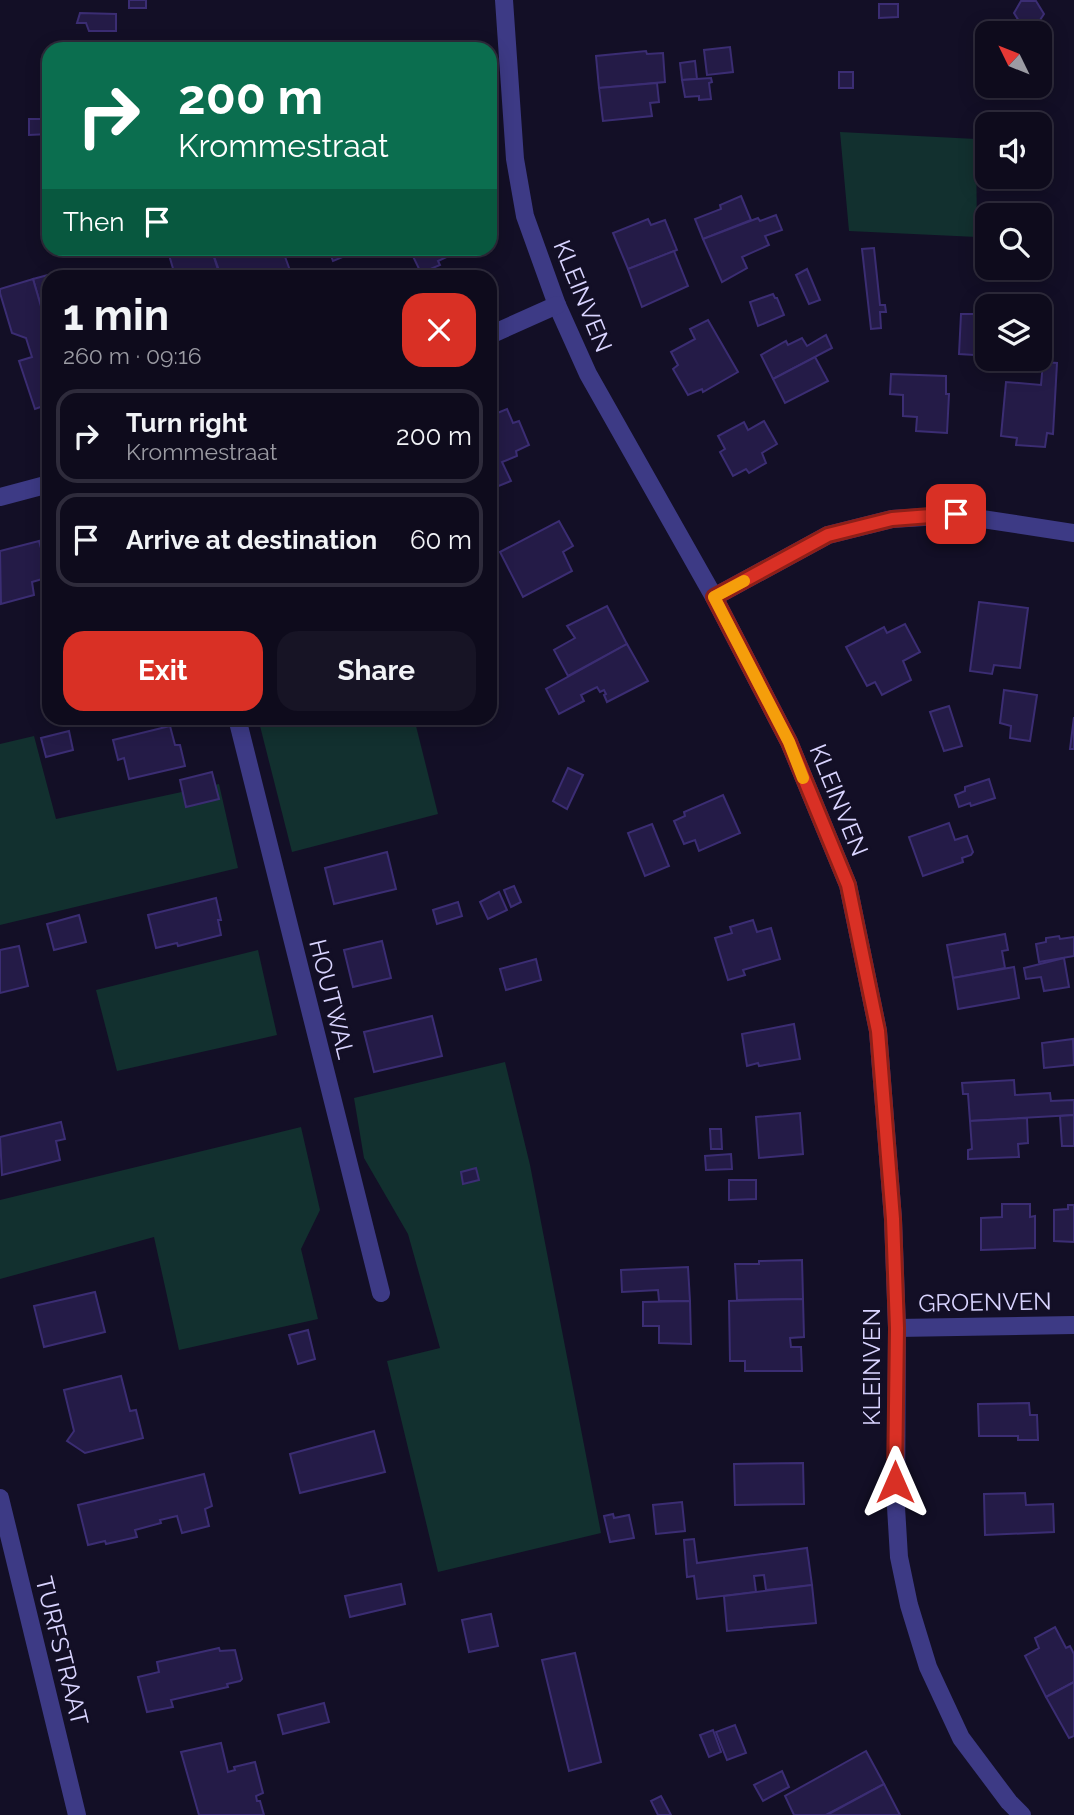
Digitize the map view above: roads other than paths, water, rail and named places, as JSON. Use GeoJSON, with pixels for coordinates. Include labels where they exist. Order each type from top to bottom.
{"type":"FeatureCollection","features":[{"type":"Feature","properties":{"kind":"street","name":"KLEINVEN"},"geometry":{"type":"LineString","coordinates":[[504,0],[514,159],[525,216],[557,305],[588,374],[714,597],[789,742],[848,885],[878,1031],[893,1219],[897,1328],[895,1507],[899,1557],[909,1605],[928,1667],[961,1738],[1009,1802],[1022,1815]]}},
{"type":"Feature","properties":{"kind":"street"},"geometry":{"type":"LineString","coordinates":[[497,331],[557,305]]}},
{"type":"Feature","properties":{"kind":"street"},"geometry":{"type":"LineString","coordinates":[[0,497],[42,486]]}},
{"type":"Feature","properties":{"kind":"street"},"geometry":{"type":"LineString","coordinates":[[714,597],[828,535],[892,519],[956,514],[1074,533]]}},
{"type":"Feature","properties":{"kind":"street","name":"HOUTWAL"},"geometry":{"type":"LineString","coordinates":[[239,725],[381,1293]]}},
{"type":"Feature","properties":{"kind":"street","name":"GROENVEN"},"geometry":{"type":"LineString","coordinates":[[897,1328],[1074,1325]]}},
{"type":"Feature","properties":{"kind":"street","name":"TURFSTRAAT"},"geometry":{"type":"LineString","coordinates":[[0,1498],[76,1815]]}}]}
